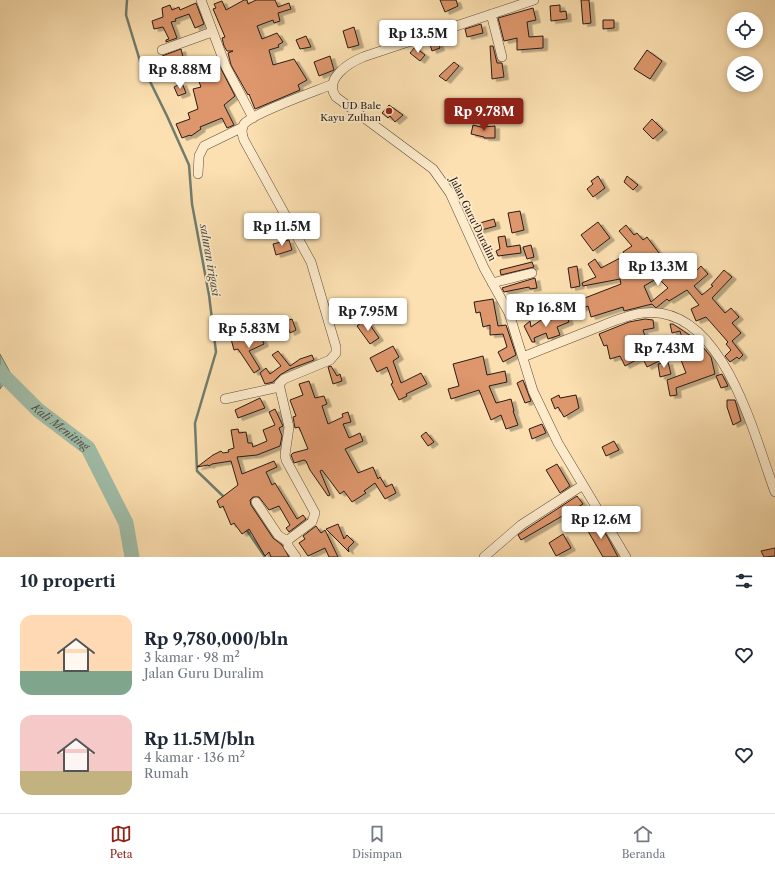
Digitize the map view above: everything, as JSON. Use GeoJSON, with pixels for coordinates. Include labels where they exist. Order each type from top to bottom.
{"type":"FeatureCollection","features":[{"type":"Feature","properties":{"kind":"street"},"geometry":{"type":"LineString","coordinates":[[201,0],[226,67],[253,118]]}},
{"type":"Feature","properties":{"kind":"street"},"geometry":{"type":"LineString","coordinates":[[198,174],[198,156],[204,146],[242,127],[253,118],[333,84],[341,71],[354,60],[534,0]]}},
{"type":"Feature","properties":{"kind":"street"},"geometry":{"type":"LineString","coordinates":[[491,14],[502,57]]}},
{"type":"Feature","properties":{"kind":"street"},"geometry":{"type":"LineString","coordinates":[[162,50],[212,32]]}},
{"type":"Feature","properties":{"kind":"street","name":"Jalan Guru Duralim"},"geometry":{"type":"LineString","coordinates":[[333,84],[333,91],[336,97],[427,164],[438,174],[450,193],[492,283],[509,313],[538,402],[558,443],[626,557]]}},
{"type":"Feature","properties":{"kind":"street"},"geometry":{"type":"LineString","coordinates":[[242,127],[244,140],[310,262],[336,347],[336,354],[332,359],[284,379],[279,383],[289,427],[285,455],[286,460],[315,513],[312,522],[291,537],[288,542]]}},
{"type":"Feature","properties":{"kind":"street"},"geometry":{"type":"LineString","coordinates":[[492,283],[532,273]]}},
{"type":"Feature","properties":{"kind":"street"},"geometry":{"type":"LineString","coordinates":[[523,357],[635,315],[658,313],[680,319],[703,337],[724,367],[745,410],[775,492]]}},
{"type":"Feature","properties":{"kind":"street"},"geometry":{"type":"LineString","coordinates":[[225,399],[279,387]]}},
{"type":"Feature","properties":{"kind":"street"},"geometry":{"type":"LineString","coordinates":[[484,557],[530,519],[583,485]]}},
{"type":"Feature","properties":{"kind":"street"},"geometry":{"type":"LineString","coordinates":[[256,502],[278,535],[288,542],[288,546],[296,557]]}},
{"type":"Feature","properties":{"kind":"shaded area"},"geometry":{"type":"Polygon","coordinates":[[[0,354],[11,374],[0,389],[0,354]]]}},
{"type":"Feature","properties":{"kind":"building"},"geometry":{"type":"Polygon","coordinates":[[[244,0],[247,0],[248,4],[256,0],[275,0],[278,7],[289,3],[291,9],[278,13],[280,21],[274,23],[273,20],[257,26],[262,39],[277,33],[283,42],[278,45],[279,47],[269,50],[273,65],[294,59],[307,80],[298,85],[300,90],[255,109],[249,94],[248,95],[231,65],[228,53],[233,51],[227,51],[224,46],[222,38],[225,37],[213,9],[216,8],[214,4],[222,1],[226,10],[244,0]]]}},
{"type":"Feature","properties":{"kind":"building"},"geometry":{"type":"Polygon","coordinates":[[[440,0],[456,0],[458,6],[445,12],[440,0]]]}},
{"type":"Feature","properties":{"kind":"building"},"geometry":{"type":"Polygon","coordinates":[[[581,0],[589,0],[591,23],[583,24],[581,0]]]}},
{"type":"Feature","properties":{"kind":"building"},"geometry":{"type":"Polygon","coordinates":[[[196,3],[204,24],[195,28],[189,14],[175,19],[176,21],[171,22],[177,38],[166,42],[166,40],[169,39],[163,27],[154,29],[152,21],[163,17],[162,8],[170,5],[172,10],[179,7],[180,10],[196,3]]]}},
{"type":"Feature","properties":{"kind":"building"},"geometry":{"type":"Polygon","coordinates":[[[560,5],[560,12],[566,11],[567,19],[551,21],[550,6],[560,5]]]}},
{"type":"Feature","properties":{"kind":"building"},"geometry":{"type":"Polygon","coordinates":[[[533,8],[536,20],[527,22],[529,37],[543,36],[543,48],[517,50],[517,38],[504,41],[498,18],[533,8]]]}},
{"type":"Feature","properties":{"kind":"building"},"geometry":{"type":"Polygon","coordinates":[[[603,20],[614,20],[614,28],[603,29],[603,20]]]}},
{"type":"Feature","properties":{"kind":"building"},"geometry":{"type":"Polygon","coordinates":[[[481,24],[483,33],[467,37],[465,29],[481,24]]]}},
{"type":"Feature","properties":{"kind":"building"},"geometry":{"type":"Polygon","coordinates":[[[354,27],[359,45],[348,48],[343,31],[354,27]]]}},
{"type":"Feature","properties":{"kind":"building"},"geometry":{"type":"Polygon","coordinates":[[[306,36],[311,47],[300,49],[296,40],[306,36]]]}},
{"type":"Feature","properties":{"kind":"building"},"geometry":{"type":"Polygon","coordinates":[[[437,39],[440,48],[432,51],[429,41],[437,39]]]}},
{"type":"Feature","properties":{"kind":"building"},"geometry":{"type":"Polygon","coordinates":[[[490,46],[493,46],[497,63],[502,63],[504,77],[492,79],[490,46]]]}},
{"type":"Feature","properties":{"kind":"building"},"geometry":{"type":"Polygon","coordinates":[[[415,47],[425,55],[420,61],[410,53],[415,47]]]}},
{"type":"Feature","properties":{"kind":"building"},"geometry":{"type":"Polygon","coordinates":[[[181,49],[185,65],[174,68],[173,65],[166,67],[162,56],[181,49]]]}},
{"type":"Feature","properties":{"kind":"building"},"geometry":{"type":"Polygon","coordinates":[[[647,50],[662,61],[650,79],[634,69],[647,50]]]}},
{"type":"Feature","properties":{"kind":"building"},"geometry":{"type":"Polygon","coordinates":[[[330,56],[334,70],[319,76],[314,62],[330,56]]]}},
{"type":"Feature","properties":{"kind":"building"},"geometry":{"type":"Polygon","coordinates":[[[217,61],[235,96],[224,105],[234,125],[227,128],[222,118],[200,127],[201,129],[191,136],[182,138],[176,124],[190,119],[188,113],[198,109],[193,89],[201,87],[198,79],[206,75],[205,71],[210,70],[208,65],[217,61]]]}},
{"type":"Feature","properties":{"kind":"building"},"geometry":{"type":"Polygon","coordinates":[[[454,62],[459,66],[446,81],[439,76],[454,62]]]}},
{"type":"Feature","properties":{"kind":"building"},"geometry":{"type":"Polygon","coordinates":[[[182,83],[186,93],[178,96],[174,87],[182,83]]]}},
{"type":"Feature","properties":{"kind":"building"},"geometry":{"type":"Polygon","coordinates":[[[389,105],[403,115],[395,122],[390,116],[388,118],[382,113],[389,105]]]}},
{"type":"Feature","properties":{"kind":"building"},"geometry":{"type":"Polygon","coordinates":[[[652,119],[663,130],[653,139],[643,129],[652,119]]]}},
{"type":"Feature","properties":{"kind":"building"},"geometry":{"type":"Polygon","coordinates":[[[473,125],[481,127],[495,126],[495,138],[484,138],[471,134],[473,125]]]}},
{"type":"Feature","properties":{"kind":"building"},"geometry":{"type":"Polygon","coordinates":[[[598,176],[605,188],[593,197],[587,189],[593,184],[591,181],[598,176]]]}},
{"type":"Feature","properties":{"kind":"building"},"geometry":{"type":"Polygon","coordinates":[[[627,176],[638,185],[633,190],[624,182],[627,176]]]}},
{"type":"Feature","properties":{"kind":"building"},"geometry":{"type":"Polygon","coordinates":[[[520,211],[524,230],[512,233],[508,213],[520,211]]]}},
{"type":"Feature","properties":{"kind":"building"},"geometry":{"type":"Polygon","coordinates":[[[494,219],[496,226],[478,231],[476,224],[494,219]]]}},
{"type":"Feature","properties":{"kind":"building"},"geometry":{"type":"Polygon","coordinates":[[[598,222],[610,238],[593,251],[581,235],[598,222]]]}},
{"type":"Feature","properties":{"kind":"building"},"geometry":{"type":"Polygon","coordinates":[[[626,225],[634,235],[637,233],[643,240],[647,237],[668,265],[677,258],[692,275],[701,266],[708,274],[694,286],[702,295],[713,286],[711,285],[724,270],[732,277],[712,298],[725,313],[731,308],[739,317],[732,323],[741,333],[732,341],[743,355],[739,359],[737,357],[730,362],[725,356],[731,350],[726,344],[728,342],[706,317],[696,321],[691,309],[699,305],[687,290],[669,301],[667,299],[656,308],[652,304],[624,311],[623,307],[591,317],[588,306],[580,309],[577,301],[621,284],[620,279],[583,286],[582,283],[596,277],[588,264],[595,259],[601,268],[620,258],[624,254],[623,252],[632,246],[619,231],[626,225]],[[658,278],[644,286],[651,302],[668,288],[658,278]]]}},
{"type":"Feature","properties":{"kind":"building"},"geometry":{"type":"Polygon","coordinates":[[[505,236],[507,247],[520,245],[521,253],[498,256],[496,251],[500,249],[498,237],[505,236]]]}},
{"type":"Feature","properties":{"kind":"building"},"geometry":{"type":"Polygon","coordinates":[[[289,240],[292,250],[276,255],[273,244],[289,240]]]}},
{"type":"Feature","properties":{"kind":"building"},"geometry":{"type":"Polygon","coordinates":[[[531,245],[534,257],[527,259],[523,247],[531,245]]]}},
{"type":"Feature","properties":{"kind":"building"},"geometry":{"type":"Polygon","coordinates":[[[532,262],[534,267],[501,275],[500,270],[532,262]]]}},
{"type":"Feature","properties":{"kind":"building"},"geometry":{"type":"Polygon","coordinates":[[[577,266],[580,286],[571,288],[568,268],[577,266]]]}},
{"type":"Feature","properties":{"kind":"building"},"geometry":{"type":"Polygon","coordinates":[[[535,278],[537,288],[530,289],[529,287],[504,292],[502,288],[535,278]]]}},
{"type":"Feature","properties":{"kind":"building"},"geometry":{"type":"Polygon","coordinates":[[[493,299],[498,326],[506,325],[516,355],[503,362],[498,352],[507,347],[503,334],[490,335],[490,325],[483,327],[480,312],[476,313],[474,302],[493,299]]]}},
{"type":"Feature","properties":{"kind":"building"},"geometry":{"type":"Polygon","coordinates":[[[527,304],[529,315],[521,317],[518,306],[527,304]]]}},
{"type":"Feature","properties":{"kind":"building"},"geometry":{"type":"Polygon","coordinates":[[[566,314],[569,322],[557,327],[560,335],[548,339],[546,333],[534,338],[535,342],[532,342],[524,326],[530,321],[531,327],[544,318],[546,322],[566,314]]]}},
{"type":"Feature","properties":{"kind":"building"},"geometry":{"type":"Polygon","coordinates":[[[292,319],[296,330],[290,333],[286,321],[292,319]]]}},
{"type":"Feature","properties":{"kind":"building"},"geometry":{"type":"Polygon","coordinates":[[[366,319],[379,338],[370,344],[357,326],[366,319]]]}},
{"type":"Feature","properties":{"kind":"building"},"geometry":{"type":"Polygon","coordinates":[[[645,319],[653,320],[654,328],[643,330],[649,349],[659,348],[661,360],[647,367],[642,357],[625,366],[620,356],[610,359],[607,345],[604,346],[599,334],[629,322],[645,319]]]}},
{"type":"Feature","properties":{"kind":"building"},"geometry":{"type":"Polygon","coordinates":[[[670,324],[673,324],[694,338],[683,341],[680,331],[672,333],[670,324]]]}},
{"type":"Feature","properties":{"kind":"building"},"geometry":{"type":"Polygon","coordinates":[[[259,332],[264,344],[249,351],[260,369],[254,373],[238,349],[234,350],[231,339],[238,337],[239,341],[259,332]]]}},
{"type":"Feature","properties":{"kind":"building"},"geometry":{"type":"Polygon","coordinates":[[[393,346],[399,357],[393,361],[401,383],[421,373],[427,384],[406,394],[407,396],[399,400],[391,384],[393,383],[387,367],[377,372],[370,358],[393,346]]]}},
{"type":"Feature","properties":{"kind":"building"},"geometry":{"type":"Polygon","coordinates":[[[702,346],[711,357],[715,374],[676,388],[677,395],[670,396],[667,380],[686,373],[681,360],[696,354],[694,350],[702,346]]]}},
{"type":"Feature","properties":{"kind":"building"},"geometry":{"type":"Polygon","coordinates":[[[278,351],[290,366],[300,359],[312,355],[314,360],[290,369],[280,375],[273,382],[265,384],[260,373],[266,368],[270,374],[281,366],[272,355],[278,351]]]}},
{"type":"Feature","properties":{"kind":"building"},"geometry":{"type":"Polygon","coordinates":[[[483,356],[487,375],[505,371],[507,382],[489,386],[496,403],[511,399],[518,425],[506,429],[501,415],[491,420],[479,390],[451,399],[448,389],[459,386],[453,364],[483,356]]]}},
{"type":"Feature","properties":{"kind":"building"},"geometry":{"type":"Polygon","coordinates":[[[668,362],[671,374],[660,377],[658,364],[668,362]]]}},
{"type":"Feature","properties":{"kind":"building"},"geometry":{"type":"Polygon","coordinates":[[[331,366],[337,376],[340,374],[342,381],[333,384],[328,367],[331,366]]]}},
{"type":"Feature","properties":{"kind":"building"},"geometry":{"type":"Polygon","coordinates":[[[722,374],[728,386],[721,388],[716,376],[722,374]]]}},
{"type":"Feature","properties":{"kind":"building"},"geometry":{"type":"Polygon","coordinates":[[[523,380],[531,401],[525,403],[517,383],[523,380]]]}},
{"type":"Feature","properties":{"kind":"building"},"geometry":{"type":"Polygon","coordinates":[[[309,381],[315,398],[324,396],[327,404],[322,406],[328,424],[343,417],[342,414],[348,412],[351,422],[343,424],[349,438],[360,433],[363,441],[345,449],[358,473],[373,467],[378,479],[380,477],[386,487],[392,484],[396,493],[385,499],[375,483],[364,491],[366,493],[352,502],[344,491],[340,494],[322,470],[320,471],[330,495],[328,496],[310,470],[306,461],[304,460],[294,463],[291,455],[293,453],[308,449],[299,427],[295,428],[293,417],[296,416],[290,400],[303,395],[299,384],[309,381]]]}},
{"type":"Feature","properties":{"kind":"building"},"geometry":{"type":"Polygon","coordinates":[[[559,395],[560,398],[576,395],[579,408],[564,417],[558,407],[555,409],[551,399],[559,395]]]}},
{"type":"Feature","properties":{"kind":"building"},"geometry":{"type":"Polygon","coordinates":[[[260,398],[265,408],[238,418],[235,410],[260,398]]]}},
{"type":"Feature","properties":{"kind":"building"},"geometry":{"type":"Polygon","coordinates":[[[727,400],[735,400],[741,421],[733,425],[727,407],[727,400]]]}},
{"type":"Feature","properties":{"kind":"building"},"geometry":{"type":"Polygon","coordinates":[[[275,409],[283,426],[279,428],[282,436],[280,446],[257,455],[237,457],[242,474],[274,461],[277,467],[266,472],[272,485],[275,483],[297,519],[303,515],[306,519],[289,532],[286,528],[290,525],[279,506],[269,510],[259,497],[253,497],[250,500],[251,505],[273,538],[282,545],[289,557],[271,557],[269,552],[265,556],[249,529],[242,534],[234,523],[231,525],[223,506],[220,508],[217,501],[238,485],[231,461],[197,467],[213,455],[221,451],[223,453],[229,452],[228,450],[234,448],[231,430],[238,429],[239,433],[246,432],[248,443],[252,443],[253,447],[267,441],[263,430],[275,425],[269,412],[275,409]]]}},
{"type":"Feature","properties":{"kind":"building"},"geometry":{"type":"Polygon","coordinates":[[[542,424],[546,433],[532,439],[529,429],[542,424]]]}},
{"type":"Feature","properties":{"kind":"building"},"geometry":{"type":"Polygon","coordinates":[[[426,432],[434,442],[428,446],[421,436],[426,432]]]}},
{"type":"Feature","properties":{"kind":"building"},"geometry":{"type":"Polygon","coordinates":[[[614,441],[619,450],[606,456],[602,447],[614,441]]]}},
{"type":"Feature","properties":{"kind":"building"},"geometry":{"type":"Polygon","coordinates":[[[557,464],[570,486],[560,493],[546,470],[557,464]]]}},
{"type":"Feature","properties":{"kind":"building"},"geometry":{"type":"Polygon","coordinates":[[[577,496],[583,504],[521,540],[518,535],[577,496]]]}},
{"type":"Feature","properties":{"kind":"building"},"geometry":{"type":"Polygon","coordinates":[[[596,519],[618,557],[603,557],[585,526],[596,519]]]}},
{"type":"Feature","properties":{"kind":"building"},"geometry":{"type":"Polygon","coordinates":[[[338,524],[344,539],[347,535],[354,542],[348,548],[349,552],[326,529],[338,524]]]}},
{"type":"Feature","properties":{"kind":"building"},"geometry":{"type":"Polygon","coordinates":[[[316,526],[321,533],[325,530],[338,557],[329,557],[325,548],[308,556],[299,543],[305,539],[303,536],[316,526]]]}},
{"type":"Feature","properties":{"kind":"building"},"geometry":{"type":"Polygon","coordinates":[[[563,534],[571,548],[556,556],[549,543],[563,534]]]}},
{"type":"Feature","properties":{"kind":"building"},"geometry":{"type":"Polygon","coordinates":[[[775,548],[775,556],[764,557],[761,551],[775,548]]]}},
{"type":"Feature","properties":{"kind":"waterway","name":"saluran irigasi"},"geometry":{"type":"LineString","coordinates":[[127,0],[126,15],[140,61],[189,165],[192,204],[209,295],[216,352],[195,423],[197,471],[225,498]]}},
{"type":"Feature","properties":{"kind":"waterway","name":"Kali Meniting"},"geometry":{"type":"LineString","coordinates":[[0,372],[38,410],[88,448],[126,523],[132,557]]}},
{"type":"Feature","properties":{"kind":"waterway","name":"saluran irigasi"},"geometry":{"type":"LineString","coordinates":[[246,529],[265,557]]}},
{"type":"Feature","properties":{"kind":"place","name":"UD Bale Kayu Zulhan"},"geometry":{"type":"Point","coordinates":[389,111]}}]}
